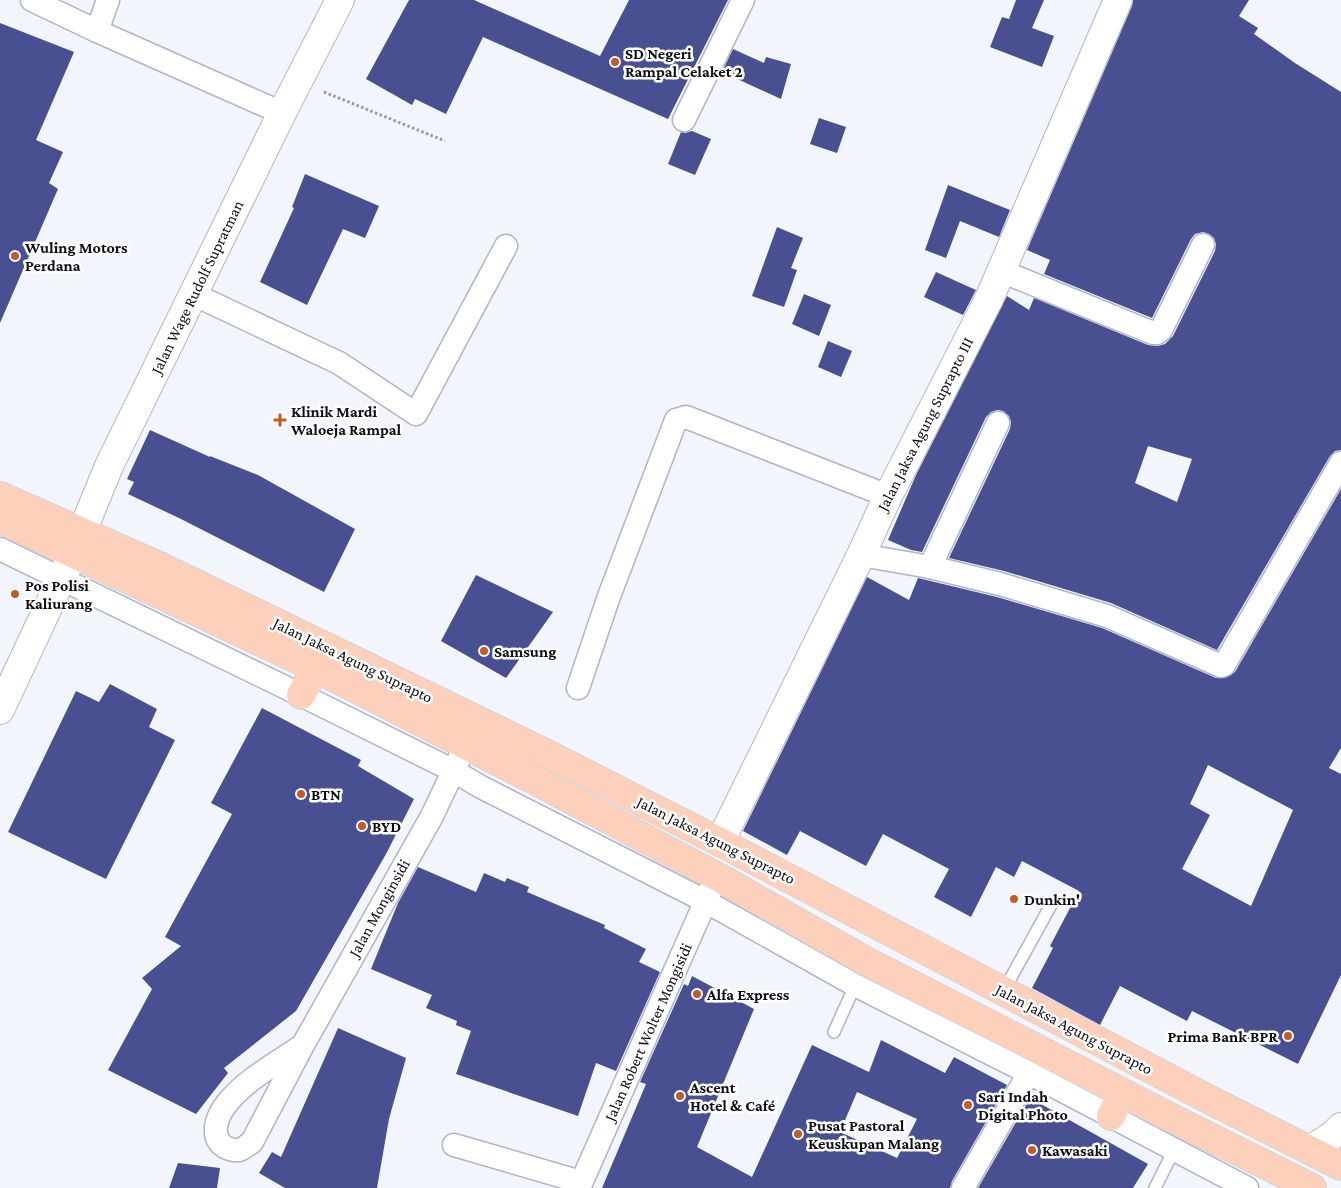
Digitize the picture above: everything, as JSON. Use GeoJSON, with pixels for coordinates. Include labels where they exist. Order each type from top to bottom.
{"type":"FeatureCollection","features":[{"type":"Feature","properties":{"kind":"main road"},"geometry":{"type":"LineString","coordinates":[[0,496],[72,555]]}},
{"type":"Feature","properties":{"kind":"main road"},"geometry":{"type":"LineString","coordinates":[[0,519],[72,555]]}},
{"type":"Feature","properties":{"kind":"main road","name":"Jalan Jaksa Agung Suprapto"},"geometry":{"type":"LineString","coordinates":[[72,555],[316,668],[718,877],[1248,1178],[1312,1188]]}},
{"type":"Feature","properties":{"kind":"main road","name":"Jalan Jaksa Agung Suprapto"},"geometry":{"type":"LineString","coordinates":[[72,555],[157,565],[452,708],[720,842],[1003,992],[1341,1166]]}},
{"type":"Feature","properties":{"kind":"main road"},"geometry":{"type":"LineString","coordinates":[[301,695],[316,668]]}},
{"type":"Feature","properties":{"kind":"main road"},"geometry":{"type":"LineString","coordinates":[[866,961],[882,927]]}},
{"type":"Feature","properties":{"kind":"street"},"geometry":{"type":"LineString","coordinates":[[32,0],[282,113]]}},
{"type":"Feature","properties":{"kind":"street"},"geometry":{"type":"LineString","coordinates":[[97,31],[108,0]]}},
{"type":"Feature","properties":{"kind":"street","name":"Jalan Wage Rudolf Supratman"},"geometry":{"type":"LineString","coordinates":[[0,710],[72,555],[109,466],[282,113],[340,0]]}},
{"type":"Feature","properties":{"kind":"street"},"geometry":{"type":"LineString","coordinates":[[684,120],[743,0]]}},
{"type":"Feature","properties":{"kind":"street","name":"Jalan Jaksa Agung Suprapto III"},"geometry":{"type":"LineString","coordinates":[[720,842],[888,496],[989,299],[1118,0]]}},
{"type":"Feature","properties":{"kind":"street"},"geometry":{"type":"LineString","coordinates":[[1001,270],[1153,333],[1158,333],[1203,245]]}},
{"type":"Feature","properties":{"kind":"street"},"geometry":{"type":"LineString","coordinates":[[193,294],[339,364],[416,414],[506,246]]}},
{"type":"Feature","properties":{"kind":"street"},"geometry":{"type":"LineString","coordinates":[[578,688],[608,598],[676,420],[686,417],[888,496]]}},
{"type":"Feature","properties":{"kind":"street"},"geometry":{"type":"LineString","coordinates":[[930,567],[998,423]]}},
{"type":"Feature","properties":{"kind":"street"},"geometry":{"type":"LineString","coordinates":[[861,555],[930,567],[1000,584],[1107,616],[1221,666],[1224,665],[1341,463]]}},
{"type":"Feature","properties":{"kind":"street"},"geometry":{"type":"LineString","coordinates":[[0,549],[72,555]]}},
{"type":"Feature","properties":{"kind":"street","name":"Jalan Jaksa Agung Suprapto"},"geometry":{"type":"LineString","coordinates":[[72,555],[301,695],[452,770],[481,787],[705,901],[855,985],[1029,1073],[1117,1105]]}},
{"type":"Feature","properties":{"kind":"street","name":"Jalan Monginsidi"},"geometry":{"type":"LineString","coordinates":[[303,1045],[243,1087],[224,1107],[216,1125],[216,1136],[220,1145],[229,1150],[240,1150],[252,1142],[303,1045],[432,816],[452,770],[466,746]]}},
{"type":"Feature","properties":{"kind":"street","name":"Jalan Robert Wolter Mongisidi"},"geometry":{"type":"LineString","coordinates":[[580,1185],[705,901],[718,877]]}},
{"type":"Feature","properties":{"kind":"street"},"geometry":{"type":"LineString","coordinates":[[963,1188],[1029,1073]]}},
{"type":"Feature","properties":{"kind":"street"},"geometry":{"type":"LineString","coordinates":[[1310,1150],[1333,1135],[1341,1127]]}},
{"type":"Feature","properties":{"kind":"street"},"geometry":{"type":"LineString","coordinates":[[454,1144],[580,1185]]}},
{"type":"Feature","properties":{"kind":"lane"},"geometry":{"type":"LineString","coordinates":[[1003,992],[1051,905]]}},
{"type":"Feature","properties":{"kind":"lane"},"geometry":{"type":"LineString","coordinates":[[834,1032],[866,961]]}},
{"type":"Feature","properties":{"kind":"lane"},"geometry":{"type":"LineString","coordinates":[[1155,1188],[1166,1133]]}},
{"type":"Feature","properties":{"kind":"path"},"geometry":{"type":"LineString","coordinates":[[319,89],[445,142]]}},
{"type":"Feature","properties":{"kind":"building","name":"SD Negeri Rampal Celaket 2"},"geometry":{"type":"Polygon","coordinates":[[[409,0],[474,0],[600,56],[629,0],[728,0],[668,119],[483,37],[446,114],[415,99],[412,105],[366,79],[409,0]]]}},
{"type":"Feature","properties":{"kind":"building"},"geometry":{"type":"Polygon","coordinates":[[[1016,0],[1044,0],[1032,28],[1054,36],[1042,67],[990,47],[1002,17],[1009,19],[1016,0]]]}},
{"type":"Feature","properties":{"kind":"building"},"geometry":{"type":"Polygon","coordinates":[[[1133,0],[1249,0],[1239,16],[1258,28],[1254,34],[1341,92],[1341,450],[1335,451],[1330,456],[1217,650],[1111,603],[1004,571],[949,558],[1010,429],[1011,422],[1009,416],[1003,411],[991,412],[986,417],[922,552],[911,550],[888,540],[916,475],[1007,296],[1029,310],[1034,298],[1148,345],[1158,346],[1165,344],[1173,336],[1215,251],[1216,244],[1214,238],[1203,232],[1195,234],[1152,318],[1044,274],[1050,260],[1027,250],[1133,0]],[[1148,446],[1135,483],[1177,502],[1192,459],[1148,446]]]}},
{"type":"Feature","properties":{"kind":"building"},"geometry":{"type":"Polygon","coordinates":[[[0,23],[74,52],[36,140],[63,152],[49,183],[58,189],[0,323],[0,23]]]}},
{"type":"Feature","properties":{"kind":"building"},"geometry":{"type":"Polygon","coordinates":[[[733,49],[764,63],[766,57],[791,64],[781,99],[722,72],[733,49]]]}},
{"type":"Feature","properties":{"kind":"building"},"geometry":{"type":"Polygon","coordinates":[[[819,118],[846,127],[837,153],[810,144],[819,118]]]}},
{"type":"Feature","properties":{"kind":"building"},"geometry":{"type":"Polygon","coordinates":[[[692,131],[711,139],[695,175],[668,164],[681,132],[692,131]]]}},
{"type":"Feature","properties":{"kind":"building"},"geometry":{"type":"Polygon","coordinates":[[[305,174],[379,206],[365,238],[343,229],[307,305],[260,282],[294,208],[292,207],[305,174]]]}},
{"type":"Feature","properties":{"kind":"building"},"geometry":{"type":"Polygon","coordinates":[[[948,185],[1010,210],[999,237],[960,221],[946,258],[925,250],[948,185]]]}},
{"type":"Feature","properties":{"kind":"building"},"geometry":{"type":"Polygon","coordinates":[[[777,227],[803,238],[791,268],[797,270],[784,307],[752,296],[777,227]]]}},
{"type":"Feature","properties":{"kind":"building"},"geometry":{"type":"Polygon","coordinates":[[[936,272],[976,290],[963,315],[924,297],[936,272]]]}},
{"type":"Feature","properties":{"kind":"building"},"geometry":{"type":"Polygon","coordinates":[[[804,294],[831,305],[819,336],[792,324],[804,294]]]}},
{"type":"Feature","properties":{"kind":"building"},"geometry":{"type":"Polygon","coordinates":[[[828,341],[852,351],[841,377],[818,367],[828,341]]]}},
{"type":"Feature","properties":{"kind":"building"},"geometry":{"type":"Polygon","coordinates":[[[150,430],[210,457],[258,475],[355,529],[324,592],[128,494],[134,482],[127,479],[150,430]]]}},
{"type":"Feature","properties":{"kind":"building"},"geometry":{"type":"Polygon","coordinates":[[[1341,489],[1341,748],[1329,768],[1341,774],[1341,975],[1298,1064],[1192,1011],[1187,1021],[1120,986],[1100,1025],[1032,988],[1053,948],[1050,946],[1079,891],[1022,861],[1014,877],[996,867],[971,917],[934,897],[949,869],[883,834],[866,866],[800,831],[787,855],[743,831],[867,577],[909,600],[918,578],[997,597],[1102,628],[1216,678],[1225,678],[1235,672],[1341,489]],[[1208,765],[1190,804],[1210,815],[1182,869],[1251,906],[1293,810],[1208,765]]]}},
{"type":"Feature","properties":{"kind":"building"},"geometry":{"type":"Polygon","coordinates":[[[476,575],[553,612],[506,678],[441,641],[476,575]]]}},
{"type":"Feature","properties":{"kind":"building"},"geometry":{"type":"Polygon","coordinates":[[[110,684],[157,709],[149,727],[175,740],[106,879],[8,832],[76,691],[99,702],[110,684]]]}},
{"type":"Feature","properties":{"kind":"building"},"geometry":{"type":"Polygon","coordinates":[[[262,708],[361,760],[358,766],[414,799],[386,854],[296,1011],[224,1068],[228,1073],[196,1114],[108,1070],[152,989],[142,978],[181,946],[165,937],[232,814],[211,803],[262,708]]]}},
{"type":"Feature","properties":{"kind":"building"},"geometry":{"type":"Polygon","coordinates":[[[418,867],[476,892],[484,873],[505,882],[507,878],[529,887],[527,892],[605,925],[604,928],[646,949],[639,962],[660,972],[616,1071],[596,1063],[578,1116],[456,1074],[471,1031],[456,1025],[457,1021],[426,1008],[432,995],[371,969],[398,903],[418,867]]]}},
{"type":"Feature","properties":{"kind":"building"},"geometry":{"type":"Polygon","coordinates":[[[692,976],[754,1009],[697,1147],[752,1177],[812,1045],[869,1072],[881,1040],[945,1073],[954,1057],[1007,1085],[952,1181],[950,1188],[602,1188],[646,1084],[640,1082],[684,984],[688,986],[692,976]],[[857,1092],[840,1132],[897,1158],[917,1119],[857,1092]]]}},
{"type":"Feature","properties":{"kind":"building"},"geometry":{"type":"Polygon","coordinates":[[[338,1028],[406,1058],[389,1119],[377,1188],[285,1188],[259,1173],[272,1152],[281,1157],[338,1028]]]}},
{"type":"Feature","properties":{"kind":"building"},"geometry":{"type":"Polygon","coordinates":[[[1030,1098],[1148,1164],[1133,1188],[978,1188],[1030,1098]]]}},
{"type":"Feature","properties":{"kind":"building"},"geometry":{"type":"Polygon","coordinates":[[[178,1163],[220,1168],[217,1188],[169,1188],[178,1163]]]}},
{"type":"Feature","properties":{"kind":"place","name":"SD Negeri Rampal Celaket 2"},"geometry":{"type":"Point","coordinates":[615,62]}},
{"type":"Feature","properties":{"kind":"place","name":"Wuling Motors Perdana"},"geometry":{"type":"Point","coordinates":[15,256]}},
{"type":"Feature","properties":{"kind":"place","name":"Klinik Mardi Waloeja Rampal"},"geometry":{"type":"Point","coordinates":[280,420]}},
{"type":"Feature","properties":{"kind":"place","name":"Pos Polisi Kaliurang"},"geometry":{"type":"Point","coordinates":[15,594]}},
{"type":"Feature","properties":{"kind":"place","name":"Samsung"},"geometry":{"type":"Point","coordinates":[484,651]}},
{"type":"Feature","properties":{"kind":"place","name":"BTN"},"geometry":{"type":"Point","coordinates":[301,794]}},
{"type":"Feature","properties":{"kind":"place","name":"BYD"},"geometry":{"type":"Point","coordinates":[362,826]}},
{"type":"Feature","properties":{"kind":"place","name":"Dunkin'"},"geometry":{"type":"Point","coordinates":[1014,899]}},
{"type":"Feature","properties":{"kind":"place","name":"Alfa Express"},"geometry":{"type":"Point","coordinates":[697,994]}},
{"type":"Feature","properties":{"kind":"place","name":"Prima Bank BPR"},"geometry":{"type":"Point","coordinates":[1288,1036]}},
{"type":"Feature","properties":{"kind":"place","name":"Ascent Hotel & Café"},"geometry":{"type":"Point","coordinates":[680,1096]}},
{"type":"Feature","properties":{"kind":"place","name":"Sari Indah Digital Photo"},"geometry":{"type":"Point","coordinates":[968,1105]}},
{"type":"Feature","properties":{"kind":"place","name":"Pusat Pastoral Keuskupan Malang"},"geometry":{"type":"Point","coordinates":[798,1134]}},
{"type":"Feature","properties":{"kind":"place","name":"Kawasaki"},"geometry":{"type":"Point","coordinates":[1032,1150]}}]}
